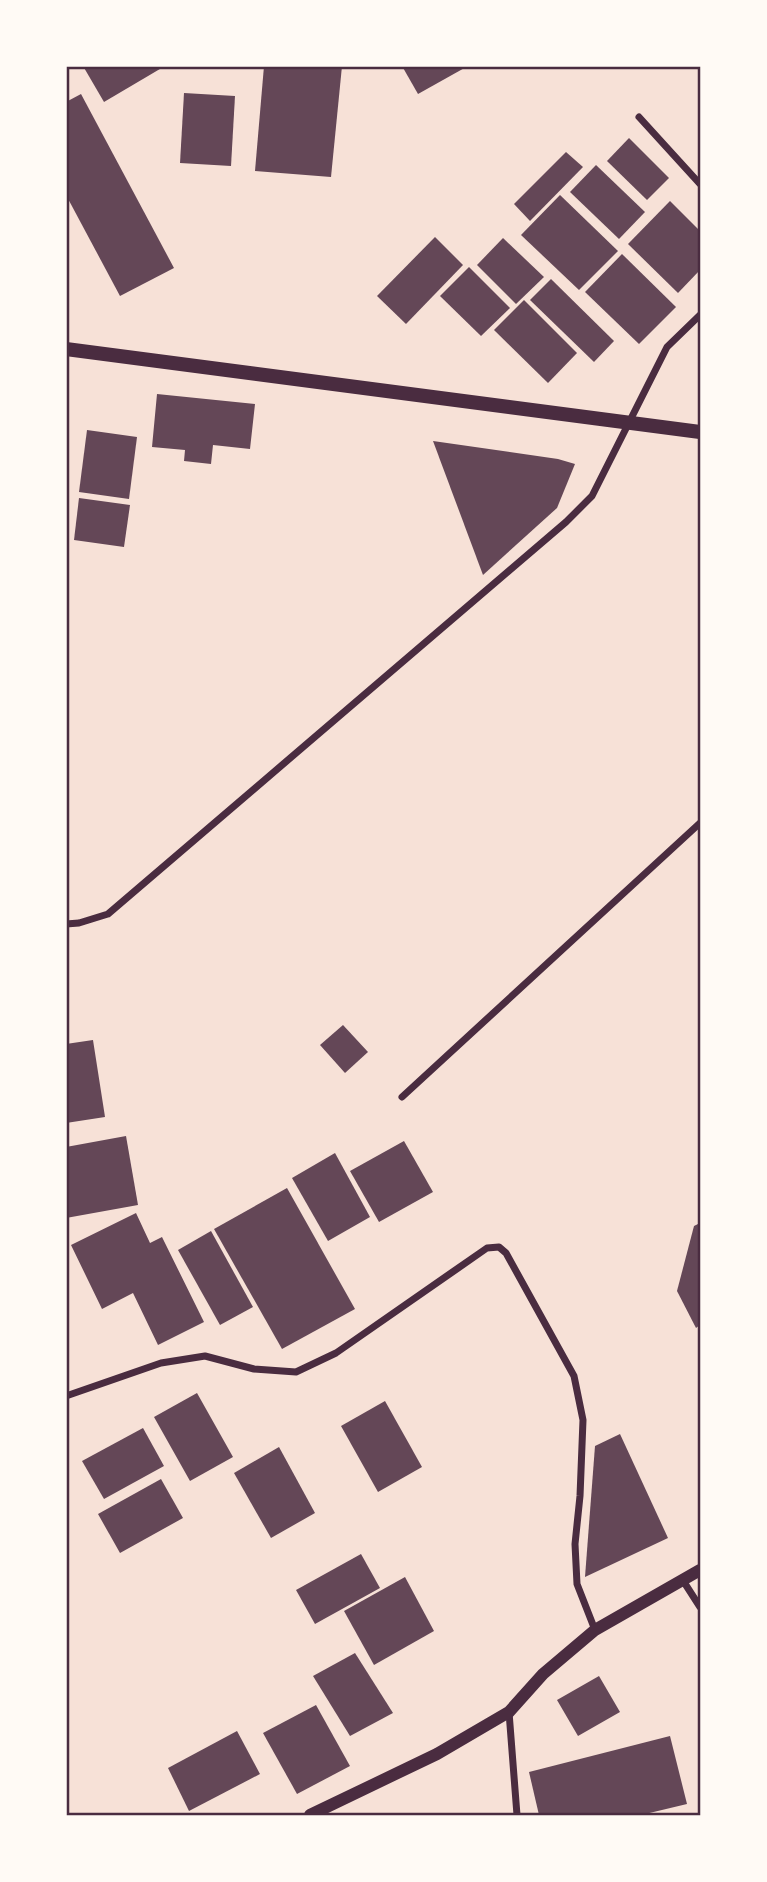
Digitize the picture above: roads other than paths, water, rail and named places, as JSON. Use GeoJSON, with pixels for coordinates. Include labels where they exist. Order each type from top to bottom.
{"type":"FeatureCollection","features":[{"type":"Feature","properties":{"kind":"main road"},"geometry":{"type":"LineString","coordinates":[[66,349],[701,432]]}},
{"type":"Feature","properties":{"kind":"street"},"geometry":{"type":"LineString","coordinates":[[639,117],[701,184]]}},
{"type":"Feature","properties":{"kind":"street"},"geometry":{"type":"LineString","coordinates":[[66,924],[108,914],[566,522],[592,496],[667,347],[701,315]]}},
{"type":"Feature","properties":{"kind":"street"},"geometry":{"type":"LineString","coordinates":[[402,1097],[701,823]]}},
{"type":"Feature","properties":{"kind":"street"},"geometry":{"type":"LineString","coordinates":[[66,1396],[161,1363],[205,1356],[254,1368],[296,1371],[336,1353],[487,1248],[499,1247],[506,1253],[574,1376],[583,1420],[575,1544],[577,1584],[595,1630]]}},
{"type":"Feature","properties":{"kind":"street"},"geometry":{"type":"LineString","coordinates":[[310,1815],[437,1754],[509,1712],[543,1674],[595,1630],[701,1570]]}},
{"type":"Feature","properties":{"kind":"street"},"geometry":{"type":"LineString","coordinates":[[682,1579],[701,1607]]}},
{"type":"Feature","properties":{"kind":"street"},"geometry":{"type":"LineString","coordinates":[[509,1712],[517,1815]]}}]}
